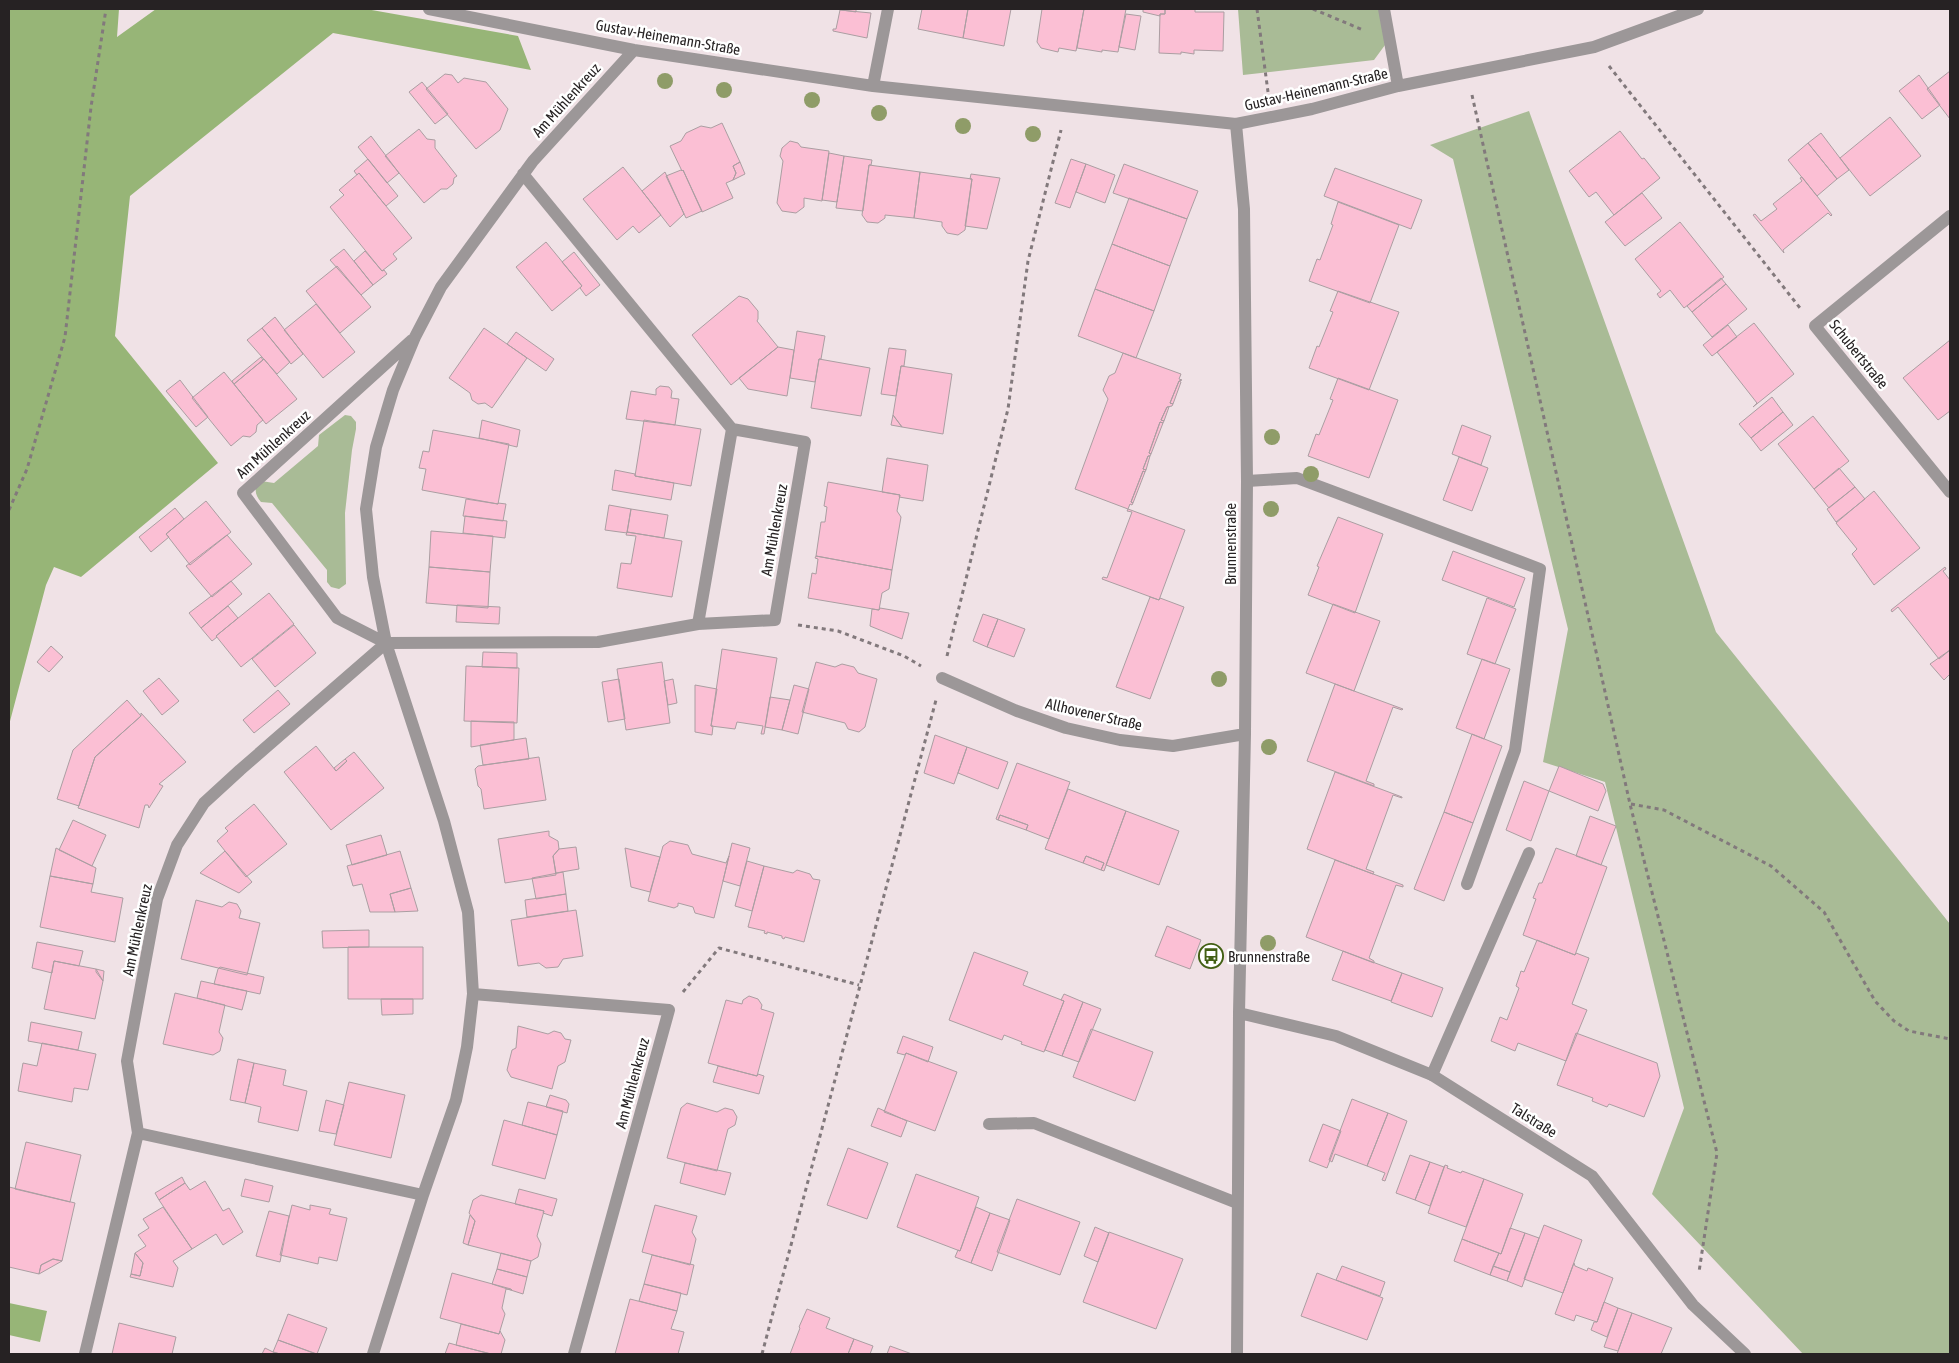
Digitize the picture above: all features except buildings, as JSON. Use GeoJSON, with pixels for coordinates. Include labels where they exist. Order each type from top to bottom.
{"type":"FeatureCollection","features":[{"type":"Feature","properties":{"kind":"street","name":"Gustav-Heinemann-Straße"},"geometry":{"type":"LineString","coordinates":[[429,9],[634,50],[873,86],[1236,124],[1312,109],[1398,86],[1594,47],[1698,9]]}},
{"type":"Feature","properties":{"kind":"street"},"geometry":{"type":"LineString","coordinates":[[873,86],[888,9]]}},
{"type":"Feature","properties":{"kind":"street"},"geometry":{"type":"LineString","coordinates":[[1384,9],[1398,86]]}},
{"type":"Feature","properties":{"kind":"street","name":"Am Mühlenkreuz"},"geometry":{"type":"LineString","coordinates":[[373,1354],[423,1195],[456,1100],[468,1047],[472,994],[468,912],[444,821],[386,643],[373,577],[366,509],[376,447],[393,390],[415,337],[440,287],[533,160],[634,50]]}},
{"type":"Feature","properties":{"kind":"street","name":"Brunnenstraße"},"geometry":{"type":"LineString","coordinates":[[1236,124],[1244,209],[1247,481],[1245,734],[1239,1013],[1237,1354]]}},
{"type":"Feature","properties":{"kind":"street"},"geometry":{"type":"LineString","coordinates":[[523,174],[732,429],[698,624]]}},
{"type":"Feature","properties":{"kind":"street","name":"Schubertstraße"},"geometry":{"type":"LineString","coordinates":[[1950,216],[1815,326],[1950,492]]}},
{"type":"Feature","properties":{"kind":"street","name":"Am Mühlenkreuz"},"geometry":{"type":"LineString","coordinates":[[415,337],[243,493],[337,618],[386,643],[598,642],[698,624],[775,620],[805,442],[732,429]]}},
{"type":"Feature","properties":{"kind":"street"},"geometry":{"type":"LineString","coordinates":[[1247,481],[1297,478],[1540,569],[1515,750],[1467,884]]}},
{"type":"Feature","properties":{"kind":"street","name":"Am Mühlenkreuz"},"geometry":{"type":"LineString","coordinates":[[85,1354],[138,1133],[127,1061],[157,899],[177,845],[204,803],[386,643]]}},
{"type":"Feature","properties":{"kind":"street","name":"Allhovener Straße"},"geometry":{"type":"LineString","coordinates":[[942,678],[1017,711],[1066,728],[1120,740],[1173,746],[1245,734]]}},
{"type":"Feature","properties":{"kind":"street"},"geometry":{"type":"LineString","coordinates":[[1432,1075],[1529,853]]}},
{"type":"Feature","properties":{"kind":"street"},"geometry":{"type":"LineString","coordinates":[[472,994],[669,1010]]}},
{"type":"Feature","properties":{"kind":"street","name":"Am Mühlenkreuz"},"geometry":{"type":"LineString","coordinates":[[574,1354],[669,1010]]}},
{"type":"Feature","properties":{"kind":"street","name":"Talstraße"},"geometry":{"type":"LineString","coordinates":[[1239,1013],[1336,1036],[1432,1075],[1592,1176],[1693,1305],[1745,1354]]}},
{"type":"Feature","properties":{"kind":"street"},"geometry":{"type":"LineString","coordinates":[[989,1124],[1034,1123],[1237,1203]]}},
{"type":"Feature","properties":{"kind":"street"},"geometry":{"type":"LineString","coordinates":[[138,1133],[423,1195]]}},
{"type":"Feature","properties":{"kind":"path"},"geometry":{"type":"LineString","coordinates":[[9,510],[27,469],[65,337],[91,107],[106,9]]}},
{"type":"Feature","properties":{"kind":"path"},"geometry":{"type":"LineString","coordinates":[[1257,9],[1271,118]]}},
{"type":"Feature","properties":{"kind":"path"},"geometry":{"type":"LineString","coordinates":[[1313,9],[1391,42]]}},
{"type":"Feature","properties":{"kind":"path"},"geometry":{"type":"LineString","coordinates":[[1594,47],[1815,326]]}},
{"type":"Feature","properties":{"kind":"path"},"geometry":{"type":"LineString","coordinates":[[1467,72],[1630,804],[1717,1153],[1693,1305]]}},
{"type":"Feature","properties":{"kind":"path"},"geometry":{"type":"LineString","coordinates":[[762,1354],[942,678],[1008,409],[1028,261],[1067,107]]}},
{"type":"Feature","properties":{"kind":"path"},"geometry":{"type":"LineString","coordinates":[[775,620],[838,632],[904,656],[942,678]]}},
{"type":"Feature","properties":{"kind":"path"},"geometry":{"type":"LineString","coordinates":[[1630,804],[1664,810],[1771,866],[1824,912],[1875,1001],[1894,1021],[1910,1031],[1950,1038]]}},
{"type":"Feature","properties":{"kind":"path"},"geometry":{"type":"LineString","coordinates":[[669,1010],[720,948],[859,985]]}},
{"type":"Feature","properties":{"kind":"green space"},"geometry":{"type":"Polygon","coordinates":[[[9,9],[119,9],[117,37],[156,9],[366,9],[518,36],[531,70],[333,33],[130,196],[115,336],[218,463],[81,577],[54,567],[46,585],[9,725],[9,9]]]}},
{"type":"Feature","properties":{"kind":"green space"},"geometry":{"type":"Polygon","coordinates":[[[1238,9],[1380,9],[1385,45],[1374,60],[1243,75],[1238,9]]]}},
{"type":"Feature","properties":{"kind":"green space"},"geometry":{"type":"Polygon","coordinates":[[[1529,111],[1716,632],[1950,924],[1950,1354],[1803,1354],[1652,1194],[1684,1108],[1605,782],[1543,762],[1568,629],[1453,159],[1430,145],[1529,111]]]}},
{"type":"Feature","properties":{"kind":"green space"},"geometry":{"type":"Polygon","coordinates":[[[345,415],[351,416],[356,422],[356,429],[345,513],[346,584],[339,589],[331,587],[327,582],[327,570],[272,503],[261,502],[256,492],[257,486],[261,481],[274,483],[318,446],[319,435],[345,415]]]}},
{"type":"Feature","properties":{"kind":"green space"},"geometry":{"type":"Polygon","coordinates":[[[9,1303],[47,1311],[40,1342],[9,1335],[9,1303]]]}},
{"type":"Feature","properties":{"kind":"place","name":"Brunnenstraße"},"geometry":{"type":"Point","coordinates":[1211,956]}}]}
